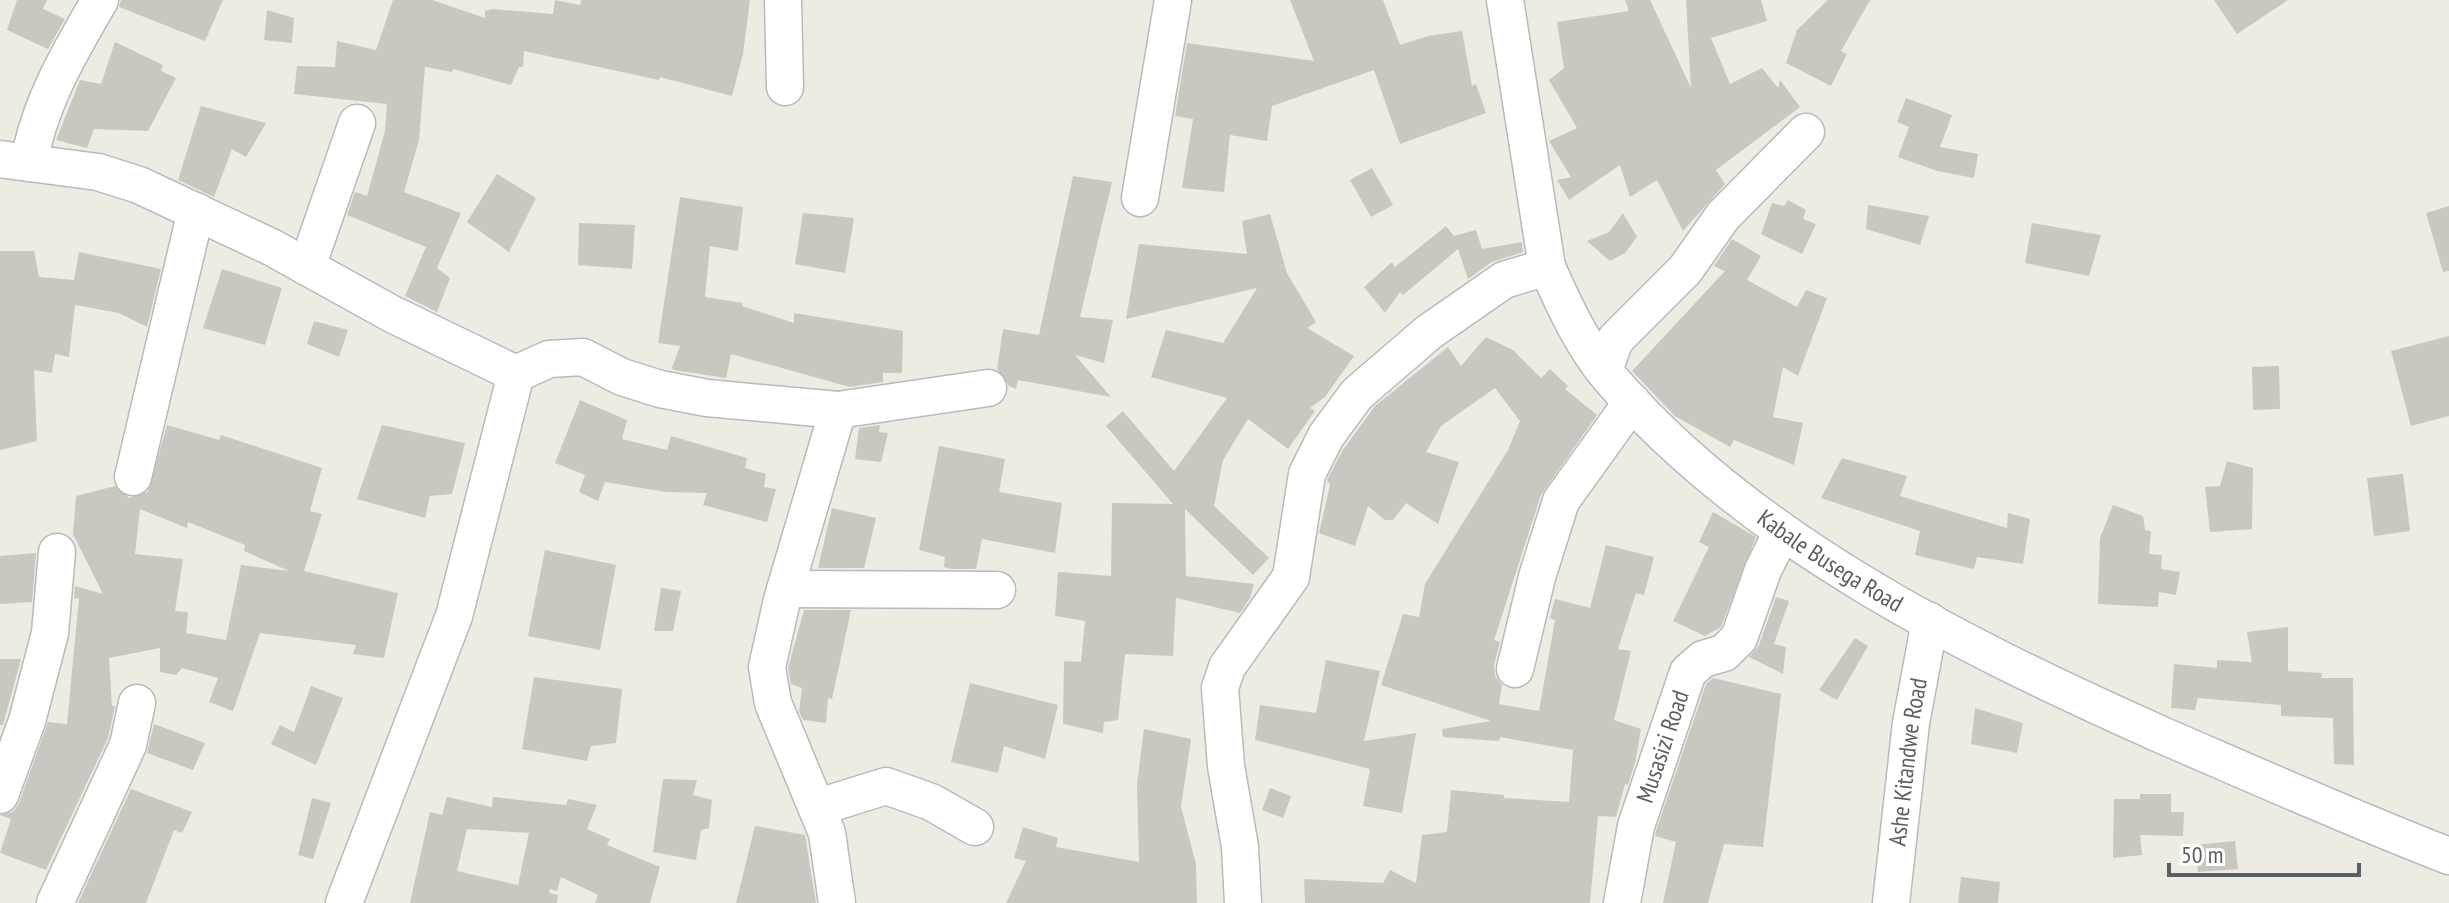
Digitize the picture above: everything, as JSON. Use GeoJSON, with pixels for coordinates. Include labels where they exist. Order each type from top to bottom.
{"type":"FeatureCollection","features":[{"type":"Feature","properties":{"kind":"street"},"geometry":{"type":"LineString","coordinates":[[100,0],[68,54],[15,161],[98,172],[139,185],[516,374]]}},
{"type":"Feature","properties":{"kind":"street"},"geometry":{"type":"LineString","coordinates":[[783,0],[785,87]]}},
{"type":"Feature","properties":{"kind":"street"},"geometry":{"type":"LineString","coordinates":[[1140,198],[1173,0]]}},
{"type":"Feature","properties":{"kind":"street","name":"Kabale Busega Road"},"geometry":{"type":"LineString","coordinates":[[1505,0],[1547,267],[1564,305],[1604,370],[1685,455],[1782,532],[1930,621],[2045,683],[2319,804],[2449,856]]}},
{"type":"Feature","properties":{"kind":"street"},"geometry":{"type":"LineString","coordinates":[[307,267],[357,123]]}},
{"type":"Feature","properties":{"kind":"street"},"geometry":{"type":"LineString","coordinates":[[1604,370],[1615,340],[1685,270],[1723,216],[1806,132]]}},
{"type":"Feature","properties":{"kind":"street"},"geometry":{"type":"LineString","coordinates":[[133,477],[196,211]]}},
{"type":"Feature","properties":{"kind":"street"},"geometry":{"type":"LineString","coordinates":[[1243,903],[1240,847],[1226,766],[1220,688],[1227,667],[1291,577],[1307,474],[1326,436],[1357,394],[1429,332],[1504,280],[1547,267]]}},
{"type":"Feature","properties":{"kind":"street"},"geometry":{"type":"LineString","coordinates":[[516,374],[549,359],[583,357],[622,377],[660,389],[707,398],[838,410],[988,388]]}},
{"type":"Feature","properties":{"kind":"street"},"geometry":{"type":"LineString","coordinates":[[344,903],[454,616],[516,374]]}},
{"type":"Feature","properties":{"kind":"street"},"geometry":{"type":"LineString","coordinates":[[1515,669],[1537,577],[1561,501],[1632,402]]}},
{"type":"Feature","properties":{"kind":"street"},"geometry":{"type":"LineString","coordinates":[[837,903],[830,847],[819,807],[773,703],[767,679],[770,650],[785,589],[838,410]]}},
{"type":"Feature","properties":{"kind":"street","name":"Musasizi Road"},"geometry":{"type":"LineString","coordinates":[[1622,903],[1626,864],[1636,826],[1688,672],[1703,659],[1724,653],[1739,638],[1763,570],[1782,532]]}},
{"type":"Feature","properties":{"kind":"street"},"geometry":{"type":"LineString","coordinates":[[0,795],[27,721],[50,633],[57,552]]}},
{"type":"Feature","properties":{"kind":"street"},"geometry":{"type":"LineString","coordinates":[[785,589],[997,590]]}},
{"type":"Feature","properties":{"kind":"street","name":"Ashe Kitandwe Road"},"geometry":{"type":"LineString","coordinates":[[1891,903],[1911,723],[1930,621]]}},
{"type":"Feature","properties":{"kind":"street"},"geometry":{"type":"LineString","coordinates":[[55,903],[128,745],[137,703]]}},
{"type":"Feature","properties":{"kind":"street"},"geometry":{"type":"LineString","coordinates":[[819,807],[886,786],[931,802],[975,827]]}},
{"type":"Feature","properties":{"kind":"building"},"geometry":{"type":"Polygon","coordinates":[[[17,0],[47,0],[43,9],[65,19],[48,49],[7,30],[17,0]]]}},
{"type":"Feature","properties":{"kind":"building"},"geometry":{"type":"Polygon","coordinates":[[[121,0],[223,0],[205,41],[119,7],[121,0]]]}},
{"type":"Feature","properties":{"kind":"building"},"geometry":{"type":"Polygon","coordinates":[[[393,0],[432,0],[485,18],[485,11],[493,9],[553,14],[555,0],[580,5],[581,0],[750,0],[743,54],[732,96],[660,77],[659,80],[524,51],[523,67],[519,67],[511,85],[453,69],[452,72],[425,67],[419,140],[404,192],[461,213],[437,268],[450,278],[437,312],[405,296],[426,247],[347,215],[355,192],[367,196],[385,131],[387,104],[294,94],[297,66],[335,67],[337,41],[376,50],[393,0]]]}},
{"type":"Feature","properties":{"kind":"building"},"geometry":{"type":"Polygon","coordinates":[[[1290,0],[1383,0],[1400,45],[1428,36],[1462,31],[1472,86],[1476,84],[1486,113],[1400,144],[1374,70],[1272,106],[1267,141],[1230,135],[1224,192],[1182,188],[1193,119],[1175,116],[1187,43],[1314,61],[1290,0]]]}},
{"type":"Feature","properties":{"kind":"building"},"geometry":{"type":"Polygon","coordinates":[[[1625,0],[1650,0],[1691,88],[1686,0],[1761,0],[1767,21],[1711,38],[1730,84],[1762,68],[1778,88],[1780,80],[1800,107],[1716,170],[1725,184],[1683,231],[1657,180],[1630,197],[1620,165],[1569,200],[1557,180],[1571,177],[1549,141],[1577,128],[1549,80],[1564,68],[1557,22],[1629,11],[1625,0]]]}},
{"type":"Feature","properties":{"kind":"building"},"geometry":{"type":"Polygon","coordinates":[[[1828,0],[1870,0],[1841,51],[1847,54],[1831,86],[1786,63],[1797,30],[1828,0]]]}},
{"type":"Feature","properties":{"kind":"building"},"geometry":{"type":"Polygon","coordinates":[[[2214,0],[2288,0],[2237,34],[2214,0]]]}},
{"type":"Feature","properties":{"kind":"building"},"geometry":{"type":"Polygon","coordinates":[[[267,10],[294,18],[292,43],[264,40],[267,10]]]}},
{"type":"Feature","properties":{"kind":"building"},"geometry":{"type":"Polygon","coordinates":[[[115,42],[163,65],[161,71],[176,78],[148,131],[94,129],[87,148],[56,140],[80,80],[101,84],[115,42]]]}},
{"type":"Feature","properties":{"kind":"building"},"geometry":{"type":"Polygon","coordinates":[[[1906,98],[1952,115],[1940,147],[1978,154],[1974,178],[1937,171],[1898,157],[1909,127],[1897,122],[1906,98]]]}},
{"type":"Feature","properties":{"kind":"building"},"geometry":{"type":"Polygon","coordinates":[[[201,106],[266,123],[246,157],[232,149],[214,197],[178,180],[201,106]]]}},
{"type":"Feature","properties":{"kind":"building"},"geometry":{"type":"Polygon","coordinates":[[[1372,168],[1393,205],[1371,217],[1350,180],[1372,168]]]}},
{"type":"Feature","properties":{"kind":"building"},"geometry":{"type":"Polygon","coordinates":[[[497,174],[536,198],[509,252],[467,222],[497,174]]]}},
{"type":"Feature","properties":{"kind":"building"},"geometry":{"type":"Polygon","coordinates":[[[1073,176],[1112,182],[1080,317],[1113,320],[1104,363],[1075,355],[1111,397],[1018,380],[1016,389],[1009,386],[997,369],[1003,329],[1039,335],[1073,176]]]}},
{"type":"Feature","properties":{"kind":"building"},"geometry":{"type":"Polygon","coordinates":[[[680,197],[743,207],[738,251],[710,246],[705,297],[743,303],[742,306],[794,323],[794,313],[903,331],[902,373],[883,373],[883,382],[850,387],[731,354],[726,378],[674,370],[672,368],[680,346],[658,343],[680,197]]]}},
{"type":"Feature","properties":{"kind":"building"},"geometry":{"type":"Polygon","coordinates":[[[1788,200],[1806,210],[1803,219],[1816,224],[1802,254],[1761,234],[1772,203],[1784,206],[1788,200]]]}},
{"type":"Feature","properties":{"kind":"building"},"geometry":{"type":"Polygon","coordinates":[[[1868,205],[1929,216],[1920,245],[1866,229],[1868,205]]]}},
{"type":"Feature","properties":{"kind":"building"},"geometry":{"type":"Polygon","coordinates":[[[2449,206],[2449,271],[2443,272],[2426,213],[2449,206]]]}},
{"type":"Feature","properties":{"kind":"building"},"geometry":{"type":"Polygon","coordinates":[[[803,213],[854,218],[845,273],[795,264],[803,213]]]}},
{"type":"Feature","properties":{"kind":"building"},"geometry":{"type":"Polygon","coordinates":[[[1623,213],[1637,237],[1625,253],[1610,261],[1587,241],[1609,232],[1623,213]]]}},
{"type":"Feature","properties":{"kind":"building"},"geometry":{"type":"Polygon","coordinates":[[[1270,214],[1287,273],[1316,322],[1307,328],[1354,356],[1325,397],[1310,408],[1315,411],[1288,449],[1248,419],[1223,460],[1214,506],[1269,558],[1253,575],[1185,509],[1186,576],[1254,584],[1250,598],[1240,613],[1176,598],[1173,656],[1125,654],[1118,720],[1104,722],[1103,733],[1063,724],[1064,661],[1081,662],[1085,621],[1055,616],[1058,572],[1111,576],[1112,503],[1173,504],[1106,426],[1123,411],[1174,471],[1227,398],[1151,377],[1166,330],[1223,343],[1257,288],[1126,319],[1139,244],[1247,254],[1242,221],[1270,214]]]}},
{"type":"Feature","properties":{"kind":"building"},"geometry":{"type":"Polygon","coordinates":[[[579,223],[635,225],[632,269],[578,265],[579,223]]]}},
{"type":"Feature","properties":{"kind":"building"},"geometry":{"type":"Polygon","coordinates":[[[2032,223],[2101,235],[2089,276],[2025,263],[2032,223]]]}},
{"type":"Feature","properties":{"kind":"building"},"geometry":{"type":"Polygon","coordinates":[[[1446,226],[1454,236],[1476,230],[1482,249],[1522,242],[1523,252],[1492,262],[1468,279],[1458,249],[1403,295],[1400,292],[1385,313],[1364,287],[1392,262],[1395,267],[1446,226]]]}},
{"type":"Feature","properties":{"kind":"building"},"geometry":{"type":"Polygon","coordinates":[[[1732,239],[1761,256],[1747,280],[1797,307],[1806,290],[1827,298],[1798,376],[1783,367],[1773,417],[1803,423],[1794,465],[1734,440],[1730,447],[1675,416],[1632,371],[1725,271],[1714,266],[1732,239]]]}},
{"type":"Feature","properties":{"kind":"building"},"geometry":{"type":"Polygon","coordinates":[[[0,251],[34,251],[39,277],[74,280],[79,252],[161,269],[147,327],[119,313],[75,305],[69,357],[55,354],[52,373],[34,370],[37,441],[0,450],[0,251]]]}},
{"type":"Feature","properties":{"kind":"building"},"geometry":{"type":"Polygon","coordinates":[[[222,269],[282,288],[265,345],[203,328],[222,269]]]}},
{"type":"Feature","properties":{"kind":"building"},"geometry":{"type":"Polygon","coordinates":[[[314,321],[348,330],[339,357],[307,344],[314,321]]]}},
{"type":"Feature","properties":{"kind":"building"},"geometry":{"type":"Polygon","coordinates":[[[2449,336],[2449,416],[2411,426],[2391,351],[2449,336]]]}},
{"type":"Feature","properties":{"kind":"building"},"geometry":{"type":"Polygon","coordinates":[[[1486,337],[1513,350],[1541,378],[1550,369],[1568,386],[1565,389],[1597,415],[1541,495],[1494,640],[1500,642],[1494,665],[1495,676],[1502,685],[1499,704],[1539,711],[1555,620],[1550,618],[1555,599],[1590,608],[1606,545],[1654,557],[1644,595],[1636,593],[1618,649],[1631,651],[1614,720],[1641,729],[1628,785],[1625,784],[1616,817],[1598,816],[1590,903],[1305,903],[1304,879],[1383,883],[1390,870],[1416,883],[1422,835],[1447,832],[1451,790],[1504,795],[1504,798],[1569,802],[1573,750],[1500,737],[1499,741],[1443,737],[1442,729],[1491,721],[1381,685],[1403,614],[1419,617],[1425,584],[1508,450],[1520,421],[1495,388],[1441,426],[1426,452],[1459,462],[1438,524],[1406,503],[1393,520],[1385,520],[1368,506],[1355,546],[1319,533],[1330,485],[1327,480],[1342,451],[1375,406],[1448,347],[1461,366],[1486,337]]]}},
{"type":"Feature","properties":{"kind":"building"},"geometry":{"type":"Polygon","coordinates":[[[2279,366],[2280,409],[2253,410],[2252,367],[2279,366]]]}},
{"type":"Feature","properties":{"kind":"building"},"geometry":{"type":"Polygon","coordinates":[[[580,400],[627,420],[622,439],[667,450],[671,436],[747,458],[745,468],[766,474],[764,487],[776,489],[767,522],[703,505],[707,493],[666,492],[605,482],[598,501],[579,492],[585,475],[555,463],[580,400]]]}},
{"type":"Feature","properties":{"kind":"building"},"geometry":{"type":"Polygon","coordinates":[[[167,425],[219,440],[221,435],[322,468],[310,511],[322,514],[304,571],[398,593],[384,658],[353,654],[356,645],[260,633],[233,711],[209,702],[218,678],[182,668],[176,675],[160,672],[160,648],[109,658],[112,706],[115,706],[108,738],[46,870],[0,853],[11,819],[0,815],[13,812],[19,803],[48,722],[67,724],[79,598],[74,599],[75,586],[103,594],[73,534],[76,496],[115,486],[129,498],[148,492],[167,425]],[[140,509],[135,554],[183,559],[175,611],[188,612],[186,633],[226,640],[241,565],[289,571],[244,551],[245,545],[188,522],[187,528],[140,509]]]}},
{"type":"Feature","properties":{"kind":"building"},"geometry":{"type":"Polygon","coordinates":[[[382,425],[465,443],[452,494],[430,496],[425,518],[357,499],[382,425]]]}},
{"type":"Feature","properties":{"kind":"building"},"geometry":{"type":"Polygon","coordinates":[[[880,425],[879,432],[888,433],[881,462],[855,459],[859,428],[880,425]]]}},
{"type":"Feature","properties":{"kind":"building"},"geometry":{"type":"Polygon","coordinates":[[[939,446],[1005,459],[999,492],[1062,503],[1055,553],[982,539],[976,569],[952,569],[944,567],[945,557],[919,550],[939,446]]]}},
{"type":"Feature","properties":{"kind":"building"},"geometry":{"type":"Polygon","coordinates":[[[1842,458],[1907,476],[1900,496],[2007,528],[2008,513],[2030,519],[2023,564],[1977,557],[1974,569],[1915,555],[1920,531],[1821,498],[1842,458]]]}},
{"type":"Feature","properties":{"kind":"building"},"geometry":{"type":"Polygon","coordinates":[[[2227,461],[2253,468],[2252,529],[2210,532],[2205,487],[2220,486],[2227,461]]]}},
{"type":"Feature","properties":{"kind":"building"},"geometry":{"type":"Polygon","coordinates":[[[2403,474],[2410,531],[2374,536],[2367,478],[2403,474]]]}},
{"type":"Feature","properties":{"kind":"building"},"geometry":{"type":"Polygon","coordinates":[[[2113,505],[2143,516],[2145,530],[2151,531],[2149,554],[2162,555],[2161,569],[2180,572],[2176,595],[2159,592],[2158,607],[2098,604],[2100,538],[2113,505]]]}},
{"type":"Feature","properties":{"kind":"building"},"geometry":{"type":"Polygon","coordinates":[[[832,508],[876,518],[864,568],[818,568],[832,508]]]}},
{"type":"Feature","properties":{"kind":"building"},"geometry":{"type":"Polygon","coordinates":[[[1713,512],[1756,537],[1721,627],[1705,636],[1673,621],[1709,547],[1699,542],[1713,512]]]}},
{"type":"Feature","properties":{"kind":"building"},"geometry":{"type":"Polygon","coordinates":[[[545,550],[616,565],[600,650],[528,636],[545,550]]]}},
{"type":"Feature","properties":{"kind":"building"},"geometry":{"type":"Polygon","coordinates":[[[36,553],[32,602],[0,604],[0,556],[36,553]]]}},
{"type":"Feature","properties":{"kind":"building"},"geometry":{"type":"Polygon","coordinates":[[[661,588],[681,591],[673,631],[654,631],[661,588]]]}},
{"type":"Feature","properties":{"kind":"building"},"geometry":{"type":"Polygon","coordinates":[[[1776,597],[1789,601],[1774,644],[1786,647],[1783,674],[1749,657],[1759,645],[1776,597]]]}},
{"type":"Feature","properties":{"kind":"building"},"geometry":{"type":"Polygon","coordinates":[[[804,610],[851,610],[832,699],[828,698],[826,723],[803,720],[799,711],[802,688],[791,684],[788,668],[804,610]]]}},
{"type":"Feature","properties":{"kind":"building"},"geometry":{"type":"Polygon","coordinates":[[[2288,627],[2288,671],[2322,673],[2321,678],[2353,678],[2354,765],[2334,764],[2333,718],[2281,716],[2281,705],[2198,698],[2195,710],[2171,708],[2174,664],[2217,668],[2217,660],[2252,662],[2247,632],[2288,627]]]}},
{"type":"Feature","properties":{"kind":"building"},"geometry":{"type":"Polygon","coordinates":[[[1855,638],[1868,646],[1837,700],[1819,690],[1855,638]]]}},
{"type":"Feature","properties":{"kind":"building"},"geometry":{"type":"Polygon","coordinates":[[[0,659],[21,659],[3,725],[0,725],[0,659]]]}},
{"type":"Feature","properties":{"kind":"building"},"geometry":{"type":"Polygon","coordinates":[[[1326,660],[1380,671],[1364,741],[1416,733],[1402,813],[1363,806],[1370,769],[1255,740],[1260,705],[1316,713],[1326,660]]]}},
{"type":"Feature","properties":{"kind":"building"},"geometry":{"type":"Polygon","coordinates":[[[534,677],[622,689],[616,743],[591,746],[587,761],[522,749],[534,677]]]}},
{"type":"Feature","properties":{"kind":"building"},"geometry":{"type":"Polygon","coordinates":[[[1713,678],[1781,694],[1763,847],[1724,844],[1708,903],[1663,903],[1676,842],[1655,836],[1656,831],[1706,684],[1713,678]]]}},
{"type":"Feature","properties":{"kind":"building"},"geometry":{"type":"Polygon","coordinates":[[[970,683],[1058,705],[1045,759],[1004,746],[998,773],[951,762],[970,683]]]}},
{"type":"Feature","properties":{"kind":"building"},"geometry":{"type":"Polygon","coordinates":[[[311,686],[343,698],[316,765],[271,744],[280,725],[294,732],[311,686]]]}},
{"type":"Feature","properties":{"kind":"building"},"geometry":{"type":"Polygon","coordinates":[[[1975,708],[2023,723],[2017,753],[1971,744],[1975,708]]]}},
{"type":"Feature","properties":{"kind":"building"},"geometry":{"type":"Polygon","coordinates":[[[154,724],[205,743],[193,770],[147,753],[154,724]]]}},
{"type":"Feature","properties":{"kind":"building"},"geometry":{"type":"Polygon","coordinates":[[[1144,729],[1191,739],[1181,807],[1196,864],[1197,903],[1006,903],[1026,861],[1014,858],[1023,827],[1058,838],[1056,847],[1139,862],[1137,784],[1144,729]]]}},
{"type":"Feature","properties":{"kind":"building"},"geometry":{"type":"Polygon","coordinates":[[[663,779],[697,780],[693,795],[712,800],[709,828],[701,830],[696,860],[653,852],[663,779]]]}},
{"type":"Feature","properties":{"kind":"building"},"geometry":{"type":"Polygon","coordinates":[[[1270,788],[1291,796],[1283,818],[1262,810],[1270,788]]]}},
{"type":"Feature","properties":{"kind":"building"},"geometry":{"type":"Polygon","coordinates":[[[131,789],[192,812],[182,833],[174,830],[146,903],[78,903],[131,789]]]}},
{"type":"Feature","properties":{"kind":"building"},"geometry":{"type":"Polygon","coordinates":[[[2140,794],[2171,794],[2171,812],[2184,812],[2183,836],[2140,835],[2142,855],[2113,858],[2114,799],[2140,799],[2140,794]]]}},
{"type":"Feature","properties":{"kind":"building"},"geometry":{"type":"Polygon","coordinates":[[[447,797],[492,807],[493,797],[566,805],[568,799],[597,805],[587,829],[610,839],[607,845],[660,867],[650,903],[595,903],[598,895],[561,877],[557,891],[550,889],[549,893],[558,895],[557,903],[410,903],[430,812],[442,815],[447,797]],[[467,829],[457,871],[518,885],[529,833],[467,829]]]}},
{"type":"Feature","properties":{"kind":"building"},"geometry":{"type":"Polygon","coordinates":[[[312,798],[331,803],[313,859],[298,855],[312,798]]]}},
{"type":"Feature","properties":{"kind":"building"},"geometry":{"type":"Polygon","coordinates":[[[755,826],[805,835],[816,903],[736,903],[755,826]]]}},
{"type":"Feature","properties":{"kind":"building"},"geometry":{"type":"Polygon","coordinates":[[[2235,841],[2238,869],[2198,872],[2195,845],[2235,841]]]}},
{"type":"Feature","properties":{"kind":"building"},"geometry":{"type":"Polygon","coordinates":[[[1961,877],[2000,882],[1998,903],[1958,903],[1961,877]]]}}]}
